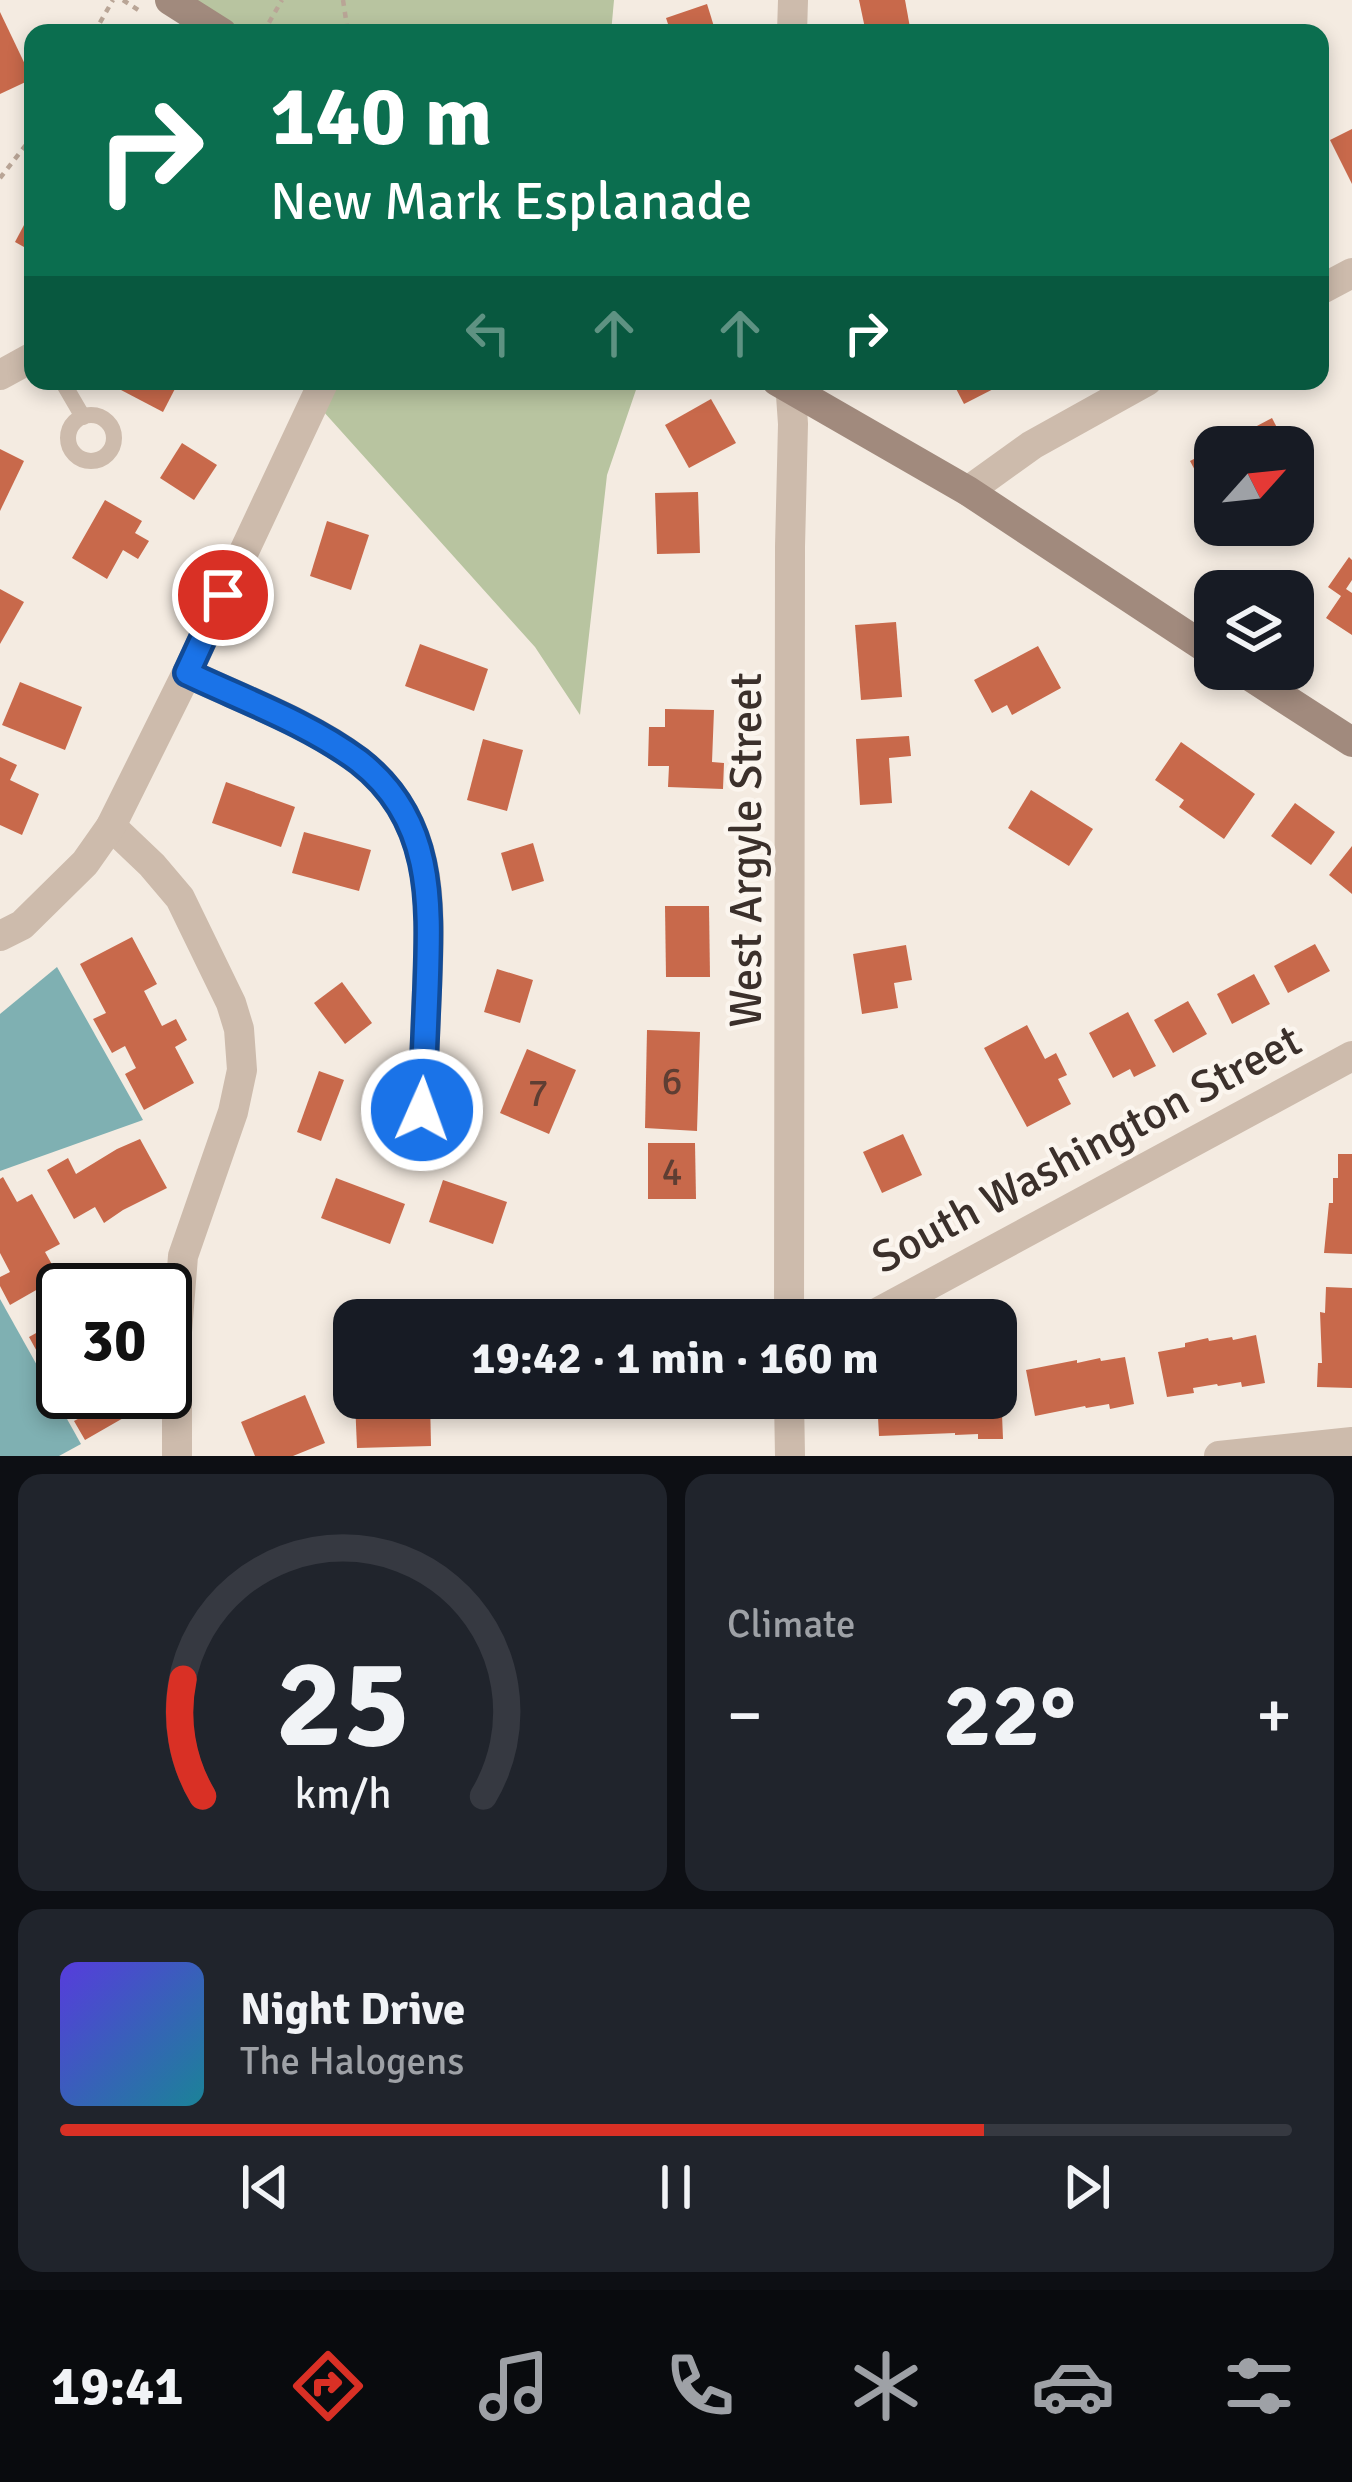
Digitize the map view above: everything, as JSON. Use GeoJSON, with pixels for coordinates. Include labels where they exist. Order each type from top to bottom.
{"type":"FeatureCollection","features":[{"type":"Feature","properties":{"kind":"main road"},"geometry":{"type":"LineString","coordinates":[[170,0],[208,24]]}},
{"type":"Feature","properties":{"kind":"main road"},"geometry":{"type":"LineString","coordinates":[[796,390],[968,491],[1194,640]]}},
{"type":"Feature","properties":{"kind":"main road"},"geometry":{"type":"LineString","coordinates":[[1272,690],[1352,742]]}},
{"type":"Feature","properties":{"kind":"street"},"geometry":{"type":"LineString","coordinates":[[0,936],[22,925],[85,863],[111,826],[320,390]]}},
{"type":"Feature","properties":{"kind":"street","name":"West Argyle Street"},"geometry":{"type":"LineString","coordinates":[[787,390],[793,424],[790,1299]]}},
{"type":"Feature","properties":{"kind":"street"},"geometry":{"type":"LineString","coordinates":[[968,491],[1032,445],[1131,390]]}},
{"type":"Feature","properties":{"kind":"street"},"geometry":{"type":"LineString","coordinates":[[187,673],[321,736],[362,764],[400,804],[423,862],[430,909],[422,1110]]}},
{"type":"Feature","properties":{"kind":"street"},"geometry":{"type":"LineString","coordinates":[[111,826],[180,898],[239,1029],[242,1070],[233,1112],[183,1256],[177,1456]]}},
{"type":"Feature","properties":{"kind":"street","name":"South Washington Street"},"geometry":{"type":"LineString","coordinates":[[903,1299],[1352,1056]]}},
{"type":"Feature","properties":{"kind":"street"},"geometry":{"type":"LineString","coordinates":[[790,1419],[790,1456]]}},
{"type":"Feature","properties":{"kind":"street"},"geometry":{"type":"LineString","coordinates":[[1220,1456],[1352,1442]]}},
{"type":"Feature","properties":{"kind":"lane"},"geometry":{"type":"LineString","coordinates":[[67,390],[83,417]]}},
{"type":"Feature","properties":{"kind":"path"},"geometry":{"type":"LineString","coordinates":[[0,178],[24,147]]}},
{"type":"Feature","properties":{"kind":"green space"},"geometry":{"type":"Polygon","coordinates":[[[170,0],[614,0],[612,24],[208,24],[170,0]]]}},
{"type":"Feature","properties":{"kind":"green space"},"geometry":{"type":"Polygon","coordinates":[[[320,390],[636,390],[607,475],[580,715],[535,647],[314,401],[320,390]]]}},
{"type":"Feature","properties":{"kind":"water"},"geometry":{"type":"Polygon","coordinates":[[[57,967],[143,1120],[0,1171],[0,1014],[57,967]]]}},
{"type":"Feature","properties":{"kind":"water"},"geometry":{"type":"Polygon","coordinates":[[[0,1299],[36,1363],[36,1419],[67,1419],[81,1444],[59,1456],[0,1456],[0,1299]]]}},
{"type":"Feature","properties":{"kind":"building"},"geometry":{"type":"Polygon","coordinates":[[[859,0],[905,0],[909,24],[864,24],[859,0]]]}},
{"type":"Feature","properties":{"kind":"building"},"geometry":{"type":"Polygon","coordinates":[[[707,4],[713,24],[668,24],[666,18],[707,4]]]}},
{"type":"Feature","properties":{"kind":"building"},"geometry":{"type":"Polygon","coordinates":[[[0,12],[24,62],[24,83],[0,94],[0,12]]]}},
{"type":"Feature","properties":{"kind":"building"},"geometry":{"type":"Polygon","coordinates":[[[1352,129],[1352,184],[1330,140],[1352,129]]]}},
{"type":"Feature","properties":{"kind":"building"},"geometry":{"type":"Polygon","coordinates":[[[24,225],[24,247],[15,242],[24,225]]]}},
{"type":"Feature","properties":{"kind":"building"},"geometry":{"type":"Polygon","coordinates":[[[121,390],[174,390],[163,412],[121,390]]]}},
{"type":"Feature","properties":{"kind":"building"},"geometry":{"type":"Polygon","coordinates":[[[957,390],[991,390],[964,404],[957,390]]]}},
{"type":"Feature","properties":{"kind":"building"},"geometry":{"type":"Polygon","coordinates":[[[711,399],[736,443],[689,468],[665,425],[711,399]]]}},
{"type":"Feature","properties":{"kind":"building"},"geometry":{"type":"Polygon","coordinates":[[[182,443],[217,465],[194,500],[160,478],[182,443]]]}},
{"type":"Feature","properties":{"kind":"building"},"geometry":{"type":"Polygon","coordinates":[[[0,449],[24,461],[0,511],[0,449]]]}},
{"type":"Feature","properties":{"kind":"building"},"geometry":{"type":"Polygon","coordinates":[[[698,492],[700,553],[657,554],[655,493],[698,492]]]}},
{"type":"Feature","properties":{"kind":"building"},"geometry":{"type":"Polygon","coordinates":[[[105,500],[142,521],[135,533],[149,541],[138,559],[123,550],[107,579],[72,558],[105,500]]]}},
{"type":"Feature","properties":{"kind":"building"},"geometry":{"type":"Polygon","coordinates":[[[327,521],[369,535],[351,590],[310,576],[327,521]]]}},
{"type":"Feature","properties":{"kind":"building"},"geometry":{"type":"Polygon","coordinates":[[[1349,557],[1352,580],[1346,589],[1352,593],[1352,635],[1326,618],[1341,596],[1328,587],[1349,557]]]}},
{"type":"Feature","properties":{"kind":"building"},"geometry":{"type":"Polygon","coordinates":[[[0,589],[24,602],[0,644],[0,589]]]}},
{"type":"Feature","properties":{"kind":"building"},"geometry":{"type":"Polygon","coordinates":[[[896,622],[902,697],[861,700],[855,625],[896,622]]]}},
{"type":"Feature","properties":{"kind":"building"},"geometry":{"type":"Polygon","coordinates":[[[420,644],[488,669],[474,711],[405,686],[420,644]]]}},
{"type":"Feature","properties":{"kind":"building"},"geometry":{"type":"Polygon","coordinates":[[[1038,646],[1061,688],[1012,715],[1007,705],[992,713],[974,680],[1038,646]]]}},
{"type":"Feature","properties":{"kind":"building"},"geometry":{"type":"Polygon","coordinates":[[[20,682],[82,707],[65,750],[2,725],[20,682]]]}},
{"type":"Feature","properties":{"kind":"building"},"geometry":{"type":"Polygon","coordinates":[[[665,709],[714,710],[712,762],[724,763],[723,789],[668,787],[669,766],[648,766],[649,727],[665,727],[665,709]]]}},
{"type":"Feature","properties":{"kind":"building"},"geometry":{"type":"Polygon","coordinates":[[[909,736],[911,756],[889,758],[892,803],[860,805],[856,739],[909,736]]]}},
{"type":"Feature","properties":{"kind":"building"},"geometry":{"type":"Polygon","coordinates":[[[483,739],[523,750],[507,811],[467,800],[483,739]]]}},
{"type":"Feature","properties":{"kind":"building"},"geometry":{"type":"Polygon","coordinates":[[[1181,742],[1255,794],[1224,839],[1179,807],[1184,800],[1155,780],[1181,742]]]}},
{"type":"Feature","properties":{"kind":"building"},"geometry":{"type":"Polygon","coordinates":[[[0,757],[17,765],[10,780],[39,794],[22,835],[0,825],[0,757]]]}},
{"type":"Feature","properties":{"kind":"building"},"geometry":{"type":"Polygon","coordinates":[[[226,782],[295,807],[281,847],[212,823],[226,782]]]}},
{"type":"Feature","properties":{"kind":"building"},"geometry":{"type":"Polygon","coordinates":[[[1031,790],[1093,829],[1069,866],[1008,828],[1031,790]]]}},
{"type":"Feature","properties":{"kind":"building"},"geometry":{"type":"Polygon","coordinates":[[[1295,803],[1335,832],[1311,865],[1271,836],[1295,803]]]}},
{"type":"Feature","properties":{"kind":"building"},"geometry":{"type":"Polygon","coordinates":[[[304,832],[371,850],[359,891],[292,873],[304,832]]]}},
{"type":"Feature","properties":{"kind":"building"},"geometry":{"type":"Polygon","coordinates":[[[533,843],[544,881],[512,891],[501,853],[533,843]]]}},
{"type":"Feature","properties":{"kind":"building"},"geometry":{"type":"Polygon","coordinates":[[[1352,846],[1352,894],[1329,875],[1352,846]]]}},
{"type":"Feature","properties":{"kind":"building"},"geometry":{"type":"Polygon","coordinates":[[[665,906],[709,906],[710,977],[666,977],[665,906]]]}},
{"type":"Feature","properties":{"kind":"building"},"geometry":{"type":"Polygon","coordinates":[[[132,937],[157,984],[144,991],[162,1026],[176,1019],[187,1040],[175,1047],[194,1083],[144,1110],[125,1074],[136,1068],[125,1046],[112,1053],[93,1019],[106,1013],[80,964],[132,937]]]}},
{"type":"Feature","properties":{"kind":"building"},"geometry":{"type":"Polygon","coordinates":[[[1315,944],[1330,971],[1288,993],[1274,966],[1315,944]]]}},
{"type":"Feature","properties":{"kind":"building"},"geometry":{"type":"Polygon","coordinates":[[[906,945],[912,980],[894,983],[898,1008],[862,1014],[853,954],[906,945]]]}},
{"type":"Feature","properties":{"kind":"building"},"geometry":{"type":"Polygon","coordinates":[[[497,969],[533,980],[520,1023],[484,1012],[497,969]]]}},
{"type":"Feature","properties":{"kind":"building"},"geometry":{"type":"Polygon","coordinates":[[[1254,974],[1270,1004],[1232,1024],[1217,994],[1254,974]]]}},
{"type":"Feature","properties":{"kind":"building"},"geometry":{"type":"Polygon","coordinates":[[[342,982],[372,1023],[345,1044],[314,1003],[342,982]]]}},
{"type":"Feature","properties":{"kind":"building"},"geometry":{"type":"Polygon","coordinates":[[[1188,1001],[1207,1034],[1173,1053],[1154,1020],[1188,1001]]]}},
{"type":"Feature","properties":{"kind":"building"},"geometry":{"type":"Polygon","coordinates":[[[1128,1012],[1156,1066],[1134,1077],[1130,1069],[1113,1078],[1089,1033],[1128,1012]]]}},
{"type":"Feature","properties":{"kind":"building"},"geometry":{"type":"Polygon","coordinates":[[[1027,1025],[1045,1059],[1056,1053],[1067,1075],[1058,1079],[1071,1104],[1027,1127],[984,1048],[1027,1025]]]}},
{"type":"Feature","properties":{"kind":"building"},"geometry":{"type":"Polygon","coordinates":[[[647,1030],[700,1032],[697,1131],[645,1128],[647,1030]]]}},
{"type":"Feature","properties":{"kind":"building"},"geometry":{"type":"Polygon","coordinates":[[[527,1049],[576,1070],[549,1134],[500,1113],[527,1049]]]}},
{"type":"Feature","properties":{"kind":"building"},"geometry":{"type":"Polygon","coordinates":[[[319,1071],[344,1080],[321,1141],[297,1132],[319,1071]]]}},
{"type":"Feature","properties":{"kind":"building"},"geometry":{"type":"Polygon","coordinates":[[[903,1134],[922,1175],[882,1193],[863,1152],[903,1134]]]}},
{"type":"Feature","properties":{"kind":"building"},"geometry":{"type":"Polygon","coordinates":[[[140,1139],[167,1188],[104,1223],[95,1207],[74,1219],[47,1170],[68,1158],[76,1174],[140,1139]]]}},
{"type":"Feature","properties":{"kind":"building"},"geometry":{"type":"Polygon","coordinates":[[[648,1143],[695,1143],[696,1199],[648,1199],[648,1143]]]}},
{"type":"Feature","properties":{"kind":"building"},"geometry":{"type":"Polygon","coordinates":[[[1338,1154],[1352,1154],[1352,1254],[1324,1253],[1338,1154]]]}},
{"type":"Feature","properties":{"kind":"building"},"geometry":{"type":"Polygon","coordinates":[[[3,1177],[17,1202],[32,1194],[60,1244],[45,1252],[51,1263],[36,1263],[36,1290],[10,1305],[0,1286],[0,1277],[10,1272],[0,1253],[3,1177]]]}},
{"type":"Feature","properties":{"kind":"building"},"geometry":{"type":"Polygon","coordinates":[[[336,1178],[405,1204],[390,1244],[321,1218],[336,1178]]]}},
{"type":"Feature","properties":{"kind":"building"},"geometry":{"type":"Polygon","coordinates":[[[443,1180],[507,1202],[493,1244],[429,1222],[443,1180]]]}},
{"type":"Feature","properties":{"kind":"building"},"geometry":{"type":"Polygon","coordinates":[[[1326,1287],[1352,1288],[1352,1388],[1317,1387],[1318,1363],[1322,1363],[1320,1312],[1325,1313],[1326,1287]]]}},
{"type":"Feature","properties":{"kind":"building"},"geometry":{"type":"Polygon","coordinates":[[[1256,1335],[1265,1383],[1217,1384],[1167,1397],[1158,1352],[1208,1338],[1256,1335]]]}},
{"type":"Feature","properties":{"kind":"building"},"geometry":{"type":"Polygon","coordinates":[[[1125,1357],[1134,1404],[1110,1409],[1109,1404],[1085,1406],[1035,1416],[1026,1370],[1125,1357]]]}},
{"type":"Feature","properties":{"kind":"building"},"geometry":{"type":"Polygon","coordinates":[[[305,1395],[325,1443],[293,1456],[255,1456],[241,1422],[305,1395]]]}},
{"type":"Feature","properties":{"kind":"building"},"geometry":{"type":"Polygon","coordinates":[[[78,1419],[122,1419],[85,1440],[74,1421],[78,1419]]]}},
{"type":"Feature","properties":{"kind":"building"},"geometry":{"type":"Polygon","coordinates":[[[356,1419],[430,1419],[431,1446],[357,1448],[356,1419]]]}},
{"type":"Feature","properties":{"kind":"building"},"geometry":{"type":"Polygon","coordinates":[[[878,1419],[1002,1419],[1003,1439],[955,1433],[879,1436],[878,1419]]]}},
{"type":"Feature","properties":{"kind":"route"},"geometry":{"type":"LineString","coordinates":[[223,595],[187,673],[321,736],[362,764],[400,804],[423,862],[430,909],[422,1110]]}}]}
